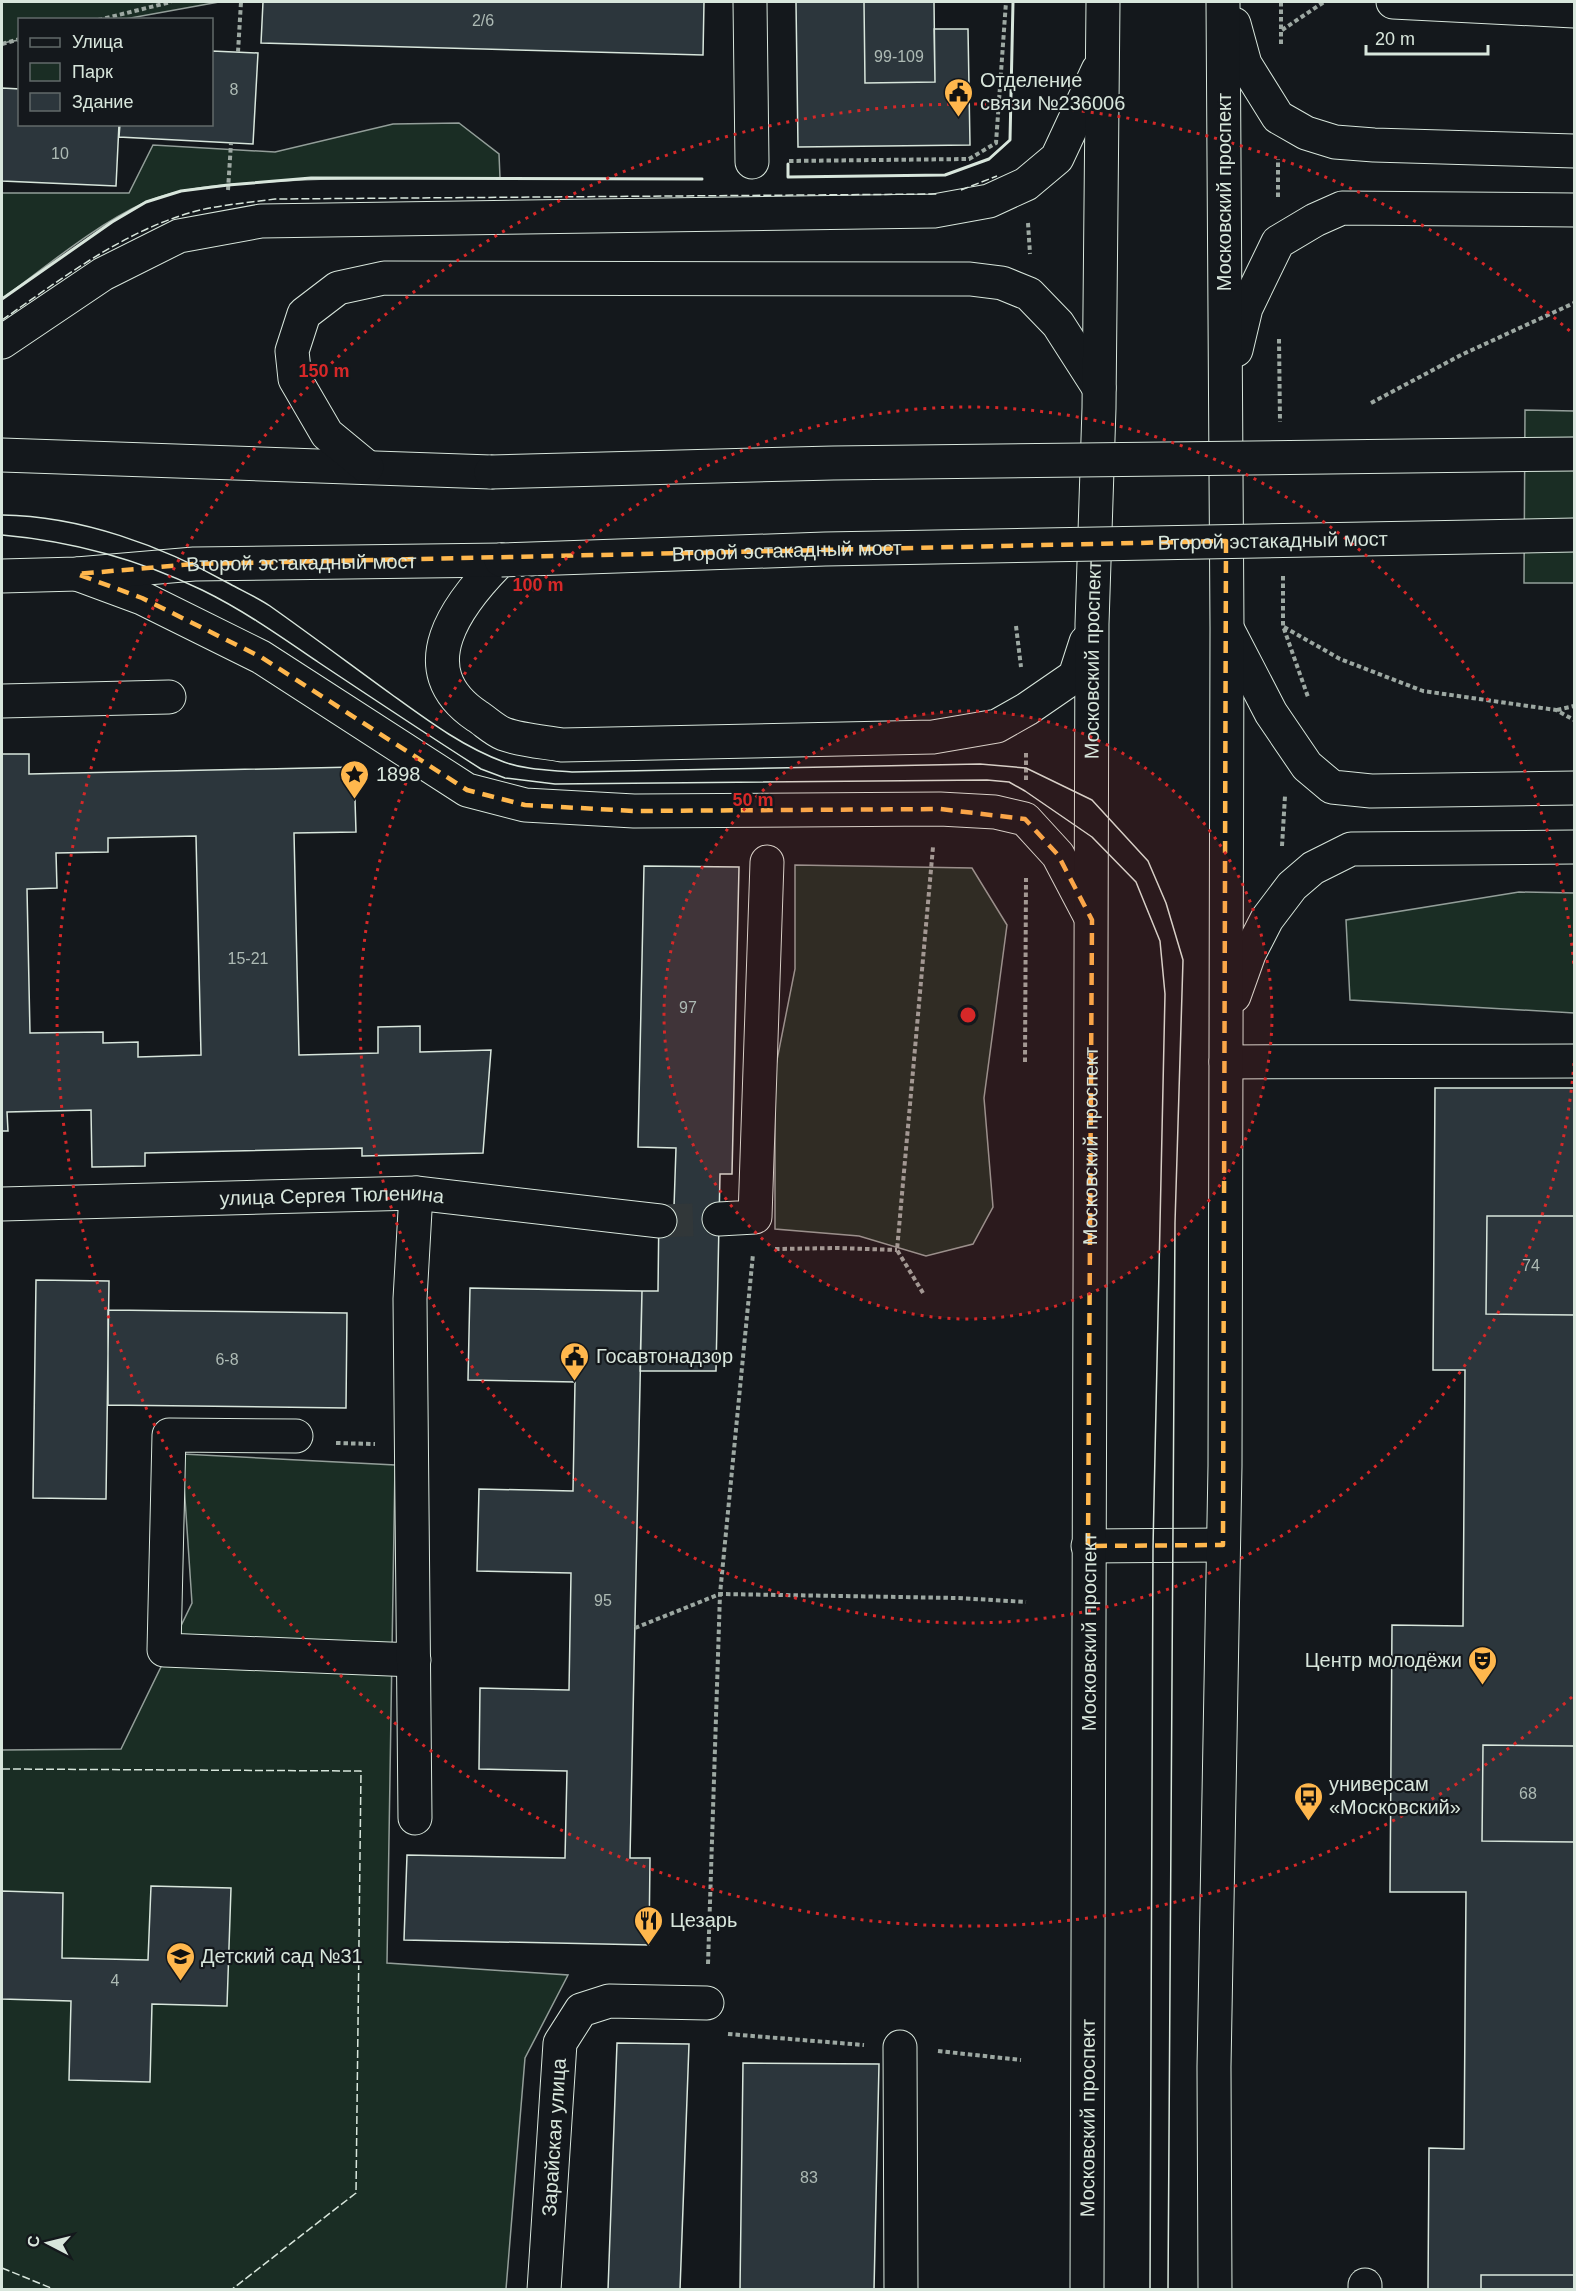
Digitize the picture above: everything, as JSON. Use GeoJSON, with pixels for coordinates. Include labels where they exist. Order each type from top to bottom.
{"type":"FeatureCollection","features":[{"type":"Feature","properties":{"kind":"main road"},"geometry":{"type":"LineString","coordinates":[[750,2],[752,162]]}},
{"type":"Feature","properties":{"kind":"main road","name":"Московский проспект"},"geometry":{"type":"LineString","coordinates":[[1087,2289],[1092,624],[1099,388],[1103,2]]}},
{"type":"Feature","properties":{"kind":"main road"},"geometry":{"type":"LineString","coordinates":[[1225,2],[1245,64],[1278,117],[1306,134],[1335,142],[1374,145],[1575,151]]}},
{"type":"Feature","properties":{"kind":"main road","name":"Московский проспект"},"geometry":{"type":"LineString","coordinates":[[1215,2289],[1214,2067],[1223,1545],[1226,1062],[1225,2]]}},
{"type":"Feature","properties":{"kind":"main road"},"geometry":{"type":"LineString","coordinates":[[1393,2],[1575,11]]}},
{"type":"Feature","properties":{"kind":"main road"},"geometry":{"type":"LineString","coordinates":[[2,342],[103,274],[179,236],[261,220],[934,211],[989,201],[1026,184],[1057,158],[1103,60]]}},
{"type":"Feature","properties":{"kind":"main road"},"geometry":{"type":"LineString","coordinates":[[1224,405],[1246,308],[1278,242],[1315,220],[1342,208],[1575,210]]}},
{"type":"Feature","properties":{"kind":"main road"},"geometry":{"type":"LineString","coordinates":[[367,468],[327,434],[295,379],[292,351],[304,314],[338,288],[384,278],[970,279],[1002,283],[1029,294],[1058,324],[1099,388]]}},
{"type":"Feature","properties":{"kind":"main road"},"geometry":{"type":"LineString","coordinates":[[2,455],[491,472],[833,463],[1575,454]]}},
{"type":"Feature","properties":{"kind":"main road","name":"Второй эстакадный мост"},"geometry":{"type":"LineString","coordinates":[[2,576],[77,574],[194,564],[501,560],[825,549],[1575,535]]}},
{"type":"Feature","properties":{"kind":"main road"},"geometry":{"type":"LineString","coordinates":[[501,560],[478,583],[461,605],[446,633],[443,660],[446,682],[463,707],[504,734],[562,745],[933,737],[997,726],[1027,709],[1075,676],[1092,624]]}},
{"type":"Feature","properties":{"kind":"main road"},"geometry":{"type":"LineString","coordinates":[[77,574],[142,598],[261,657],[467,790],[525,805],[634,811],[940,809],[995,812],[1024,819],[1058,855],[1092,920]]}},
{"type":"Feature","properties":{"kind":"main road"},"geometry":{"type":"LineString","coordinates":[[1227,628],[1271,713],[1307,766],[1332,787],[1371,791],[1566,788]]}},
{"type":"Feature","properties":{"kind":"main road"},"geometry":{"type":"LineString","coordinates":[[2,701],[169,697]]}},
{"type":"Feature","properties":{"kind":"main road"},"geometry":{"type":"LineString","coordinates":[[1226,1017],[1249,954],[1266,919],[1292,886],[1313,868],[1351,849],[1561,847]]}},
{"type":"Feature","properties":{"kind":"main road"},"geometry":{"type":"LineString","coordinates":[[719,1219],[755,1217],[767,862]]}},
{"type":"Feature","properties":{"kind":"main road"},"geometry":{"type":"LineString","coordinates":[[1226,1062],[1575,1061]]}},
{"type":"Feature","properties":{"kind":"main road"},"geometry":{"type":"LineString","coordinates":[[415,1818],[410,1299],[416,1193]]}},
{"type":"Feature","properties":{"kind":"main road","name":"улица Сергея Тюленина"},"geometry":{"type":"LineString","coordinates":[[2,1204],[416,1193],[660,1221]]}},
{"type":"Feature","properties":{"kind":"main road"},"geometry":{"type":"LineString","coordinates":[[296,1436],[169,1435],[164,1650],[414,1660]]}},
{"type":"Feature","properties":{"kind":"main road"},"geometry":{"type":"LineString","coordinates":[[1088,1546],[1223,1545]]}},
{"type":"Feature","properties":{"kind":"main road","name":"Зарайская улица"},"geometry":{"type":"LineString","coordinates":[[544,2289],[560,2043],[581,2010],[609,2001],[707,2003]]}},
{"type":"Feature","properties":{"kind":"main road"},"geometry":{"type":"LineString","coordinates":[[900,2048],[901,2289]]}},
{"type":"Feature","properties":{"kind":"path"},"geometry":{"type":"LineString","coordinates":[[106,18],[171,2]]}},
{"type":"Feature","properties":{"kind":"path"},"geometry":{"type":"LineString","coordinates":[[238,52],[241,2]]}},
{"type":"Feature","properties":{"kind":"path"},"geometry":{"type":"LineString","coordinates":[[784,160],[969,159],[996,143],[1006,2]]}},
{"type":"Feature","properties":{"kind":"path"},"geometry":{"type":"LineString","coordinates":[[1280,53],[1281,2]]}},
{"type":"Feature","properties":{"kind":"path"},"geometry":{"type":"LineString","coordinates":[[1282,31],[1324,2]]}},
{"type":"Feature","properties":{"kind":"path"},"geometry":{"type":"LineString","coordinates":[[2,44],[18,40]]}},
{"type":"Feature","properties":{"kind":"path"},"geometry":{"type":"LineString","coordinates":[[1278,117],[1278,242]]}},
{"type":"Feature","properties":{"kind":"path"},"geometry":{"type":"LineString","coordinates":[[228,194],[231,143]]}},
{"type":"Feature","properties":{"kind":"path"},"geometry":{"type":"LineString","coordinates":[[1371,403],[1461,355],[1575,303]]}},
{"type":"Feature","properties":{"kind":"path"},"geometry":{"type":"LineString","coordinates":[[1279,336],[1281,430]]}},
{"type":"Feature","properties":{"kind":"path"},"geometry":{"type":"LineString","coordinates":[[1282,570],[1283,626],[1309,700]]}},
{"type":"Feature","properties":{"kind":"path"},"geometry":{"type":"LineString","coordinates":[[1283,626],[1340,659],[1423,692],[1556,710],[1575,706]]}},
{"type":"Feature","properties":{"kind":"path"},"geometry":{"type":"LineString","coordinates":[[1556,710],[1575,720]]}},
{"type":"Feature","properties":{"kind":"path"},"geometry":{"type":"LineString","coordinates":[[1282,852],[1285,793]]}},
{"type":"Feature","properties":{"kind":"path"},"geometry":{"type":"LineString","coordinates":[[923,1293],[897,1250],[933,846]]}},
{"type":"Feature","properties":{"kind":"path"},"geometry":{"type":"LineString","coordinates":[[707,2003],[720,1594],[754,1250],[755,1217]]}},
{"type":"Feature","properties":{"kind":"path"},"geometry":{"type":"LineString","coordinates":[[754,1250],[837,1248],[897,1250]]}},
{"type":"Feature","properties":{"kind":"path"},"geometry":{"type":"LineString","coordinates":[[635,1628],[720,1594],[957,1598],[1026,1602]]}},
{"type":"Feature","properties":{"kind":"path"},"geometry":{"type":"LineString","coordinates":[[734,2035],[824,2043]]}},
{"type":"Feature","properties":{"kind":"path"},"geometry":{"type":"LineString","coordinates":[[949,2052],[1021,2060]]}},
{"type":"Feature","properties":{"kind":"highlighted area"},"geometry":{"type":"Polygon","coordinates":[[[1226,541],[1223,1545],[1088,1546],[1092,920],[1058,855],[1025,819],[940,809],[634,811],[525,805],[467,790],[261,657],[142,598],[77,574],[194,564],[1226,541]]]}},
{"type":"Feature","properties":{"kind":"green space"},"geometry":{"type":"Polygon","coordinates":[[[2,2],[219,2],[131,18],[18,18],[18,40],[2,43],[2,2]]]}},
{"type":"Feature","properties":{"kind":"green space"},"geometry":{"type":"Polygon","coordinates":[[[459,123],[499,154],[500,178],[315,179],[226,185],[172,193],[146,202],[108,222],[2,299],[2,193],[129,193],[153,145],[275,152],[393,124],[459,123]]]}},
{"type":"Feature","properties":{"kind":"green space"},"geometry":{"type":"Polygon","coordinates":[[[1525,410],[1574,411],[1574,583],[1524,583],[1525,410]]]}},
{"type":"Feature","properties":{"kind":"green space"},"geometry":{"type":"Polygon","coordinates":[[[795,865],[972,868],[1007,925],[984,1098],[993,1207],[973,1244],[926,1256],[859,1236],[775,1229],[775,1070],[795,969],[795,865]]]}},
{"type":"Feature","properties":{"kind":"green space"},"geometry":{"type":"Polygon","coordinates":[[[1519,892],[1574,893],[1574,1013],[1350,1000],[1346,920],[1519,892]]]}},
{"type":"Feature","properties":{"kind":"green space"},"geometry":{"type":"Polygon","coordinates":[[[182,1454],[395,1465],[387,1963],[568,1975],[525,2058],[506,2289],[2,2289],[2,1750],[121,1749],[192,1603],[182,1454]]]}},
{"type":"Feature","properties":{"kind":"building"},"geometry":{"type":"Polygon","coordinates":[[[263,2],[704,2],[703,55],[261,43],[263,2]]]}},
{"type":"Feature","properties":{"kind":"building"},"geometry":{"type":"Polygon","coordinates":[[[796,2],[864,2],[865,83],[935,82],[934,29],[968,29],[970,145],[798,147],[796,2]]]}},
{"type":"Feature","properties":{"kind":"building"},"geometry":{"type":"Polygon","coordinates":[[[864,2],[934,2],[935,82],[865,83],[864,2]]]}},
{"type":"Feature","properties":{"kind":"building"},"geometry":{"type":"Polygon","coordinates":[[[213,51],[258,53],[253,144],[119,137],[120,126],[213,126],[213,51]]]}},
{"type":"Feature","properties":{"kind":"building"},"geometry":{"type":"Polygon","coordinates":[[[2,88],[18,89],[18,126],[119,126],[116,186],[2,181],[2,88]]]}},
{"type":"Feature","properties":{"kind":"building"},"geometry":{"type":"Polygon","coordinates":[[[2,754],[29,754],[29,774],[354,767],[356,832],[294,833],[299,1055],[378,1053],[378,1027],[420,1026],[420,1052],[491,1050],[483,1153],[362,1156],[362,1148],[145,1153],[145,1166],[92,1167],[91,1110],[7,1112],[8,1131],[2,1131],[2,754]],[[196,836],[108,838],[108,852],[56,853],[57,888],[27,889],[30,1033],[103,1032],[103,1043],[138,1042],[138,1057],[201,1055],[196,836]]]}},
{"type":"Feature","properties":{"kind":"building"},"geometry":{"type":"Polygon","coordinates":[[[644,866],[739,867],[732,1174],[720,1174],[716,1371],[640,1371],[642,1291],[658,1291],[659,1207],[674,1207],[676,1148],[638,1147],[644,866]]]}},
{"type":"Feature","properties":{"kind":"building","name":"Центр молодёжи"},"geometry":{"type":"Polygon","coordinates":[[[1435,1088],[1574,1088],[1574,1216],[1487,1216],[1486,1314],[1574,1315],[1574,1746],[1483,1745],[1482,1841],[1574,1842],[1574,2275],[1481,2275],[1481,2290],[1428,2290],[1429,2148],[1464,2149],[1466,1892],[1390,1892],[1392,1625],[1463,1626],[1465,1370],[1433,1370],[1435,1088]]]}},
{"type":"Feature","properties":{"kind":"building"},"geometry":{"type":"Polygon","coordinates":[[[1487,1216],[1574,1216],[1574,1315],[1486,1314],[1487,1216]]]}},
{"type":"Feature","properties":{"kind":"building"},"geometry":{"type":"Polygon","coordinates":[[[36,1280],[109,1281],[106,1499],[33,1498],[36,1280]]]}},
{"type":"Feature","properties":{"kind":"building"},"geometry":{"type":"Polygon","coordinates":[[[470,1288],[642,1291],[630,1858],[650,1858],[649,1945],[404,1940],[407,1855],[565,1858],[567,1771],[479,1769],[480,1688],[569,1690],[571,1573],[477,1571],[479,1489],[573,1491],[575,1382],[468,1380],[470,1288]]]}},
{"type":"Feature","properties":{"kind":"building"},"geometry":{"type":"Polygon","coordinates":[[[108,1310],[347,1313],[346,1408],[108,1405],[108,1310]]]}},
{"type":"Feature","properties":{"kind":"building"},"geometry":{"type":"Polygon","coordinates":[[[1483,1745],[1574,1746],[1574,1842],[1482,1841],[1483,1745]]]}},
{"type":"Feature","properties":{"kind":"building"},"geometry":{"type":"Polygon","coordinates":[[[151,1886],[231,1888],[227,2006],[152,2004],[150,2082],[69,2080],[71,2001],[2,1999],[2,1891],[63,1893],[62,1958],[148,1960],[151,1886]]]}},
{"type":"Feature","properties":{"kind":"building"},"geometry":{"type":"Polygon","coordinates":[[[617,2043],[689,2044],[680,2290],[608,2290],[617,2043]]]}},
{"type":"Feature","properties":{"kind":"building"},"geometry":{"type":"Polygon","coordinates":[[[743,2063],[879,2064],[874,2290],[740,2290],[743,2063]]]}},
{"type":"Feature","properties":{"kind":"building"},"geometry":{"type":"Polygon","coordinates":[[[1481,2275],[1574,2275],[1574,2290],[1481,2290],[1481,2275]]]}},
{"type":"Feature","properties":{"kind":"tunnel"},"geometry":{"type":"LineString","coordinates":[[660,1221],[719,1219]]}},
{"type":"Feature","properties":{"kind":"tram line"},"geometry":{"type":"LineString","coordinates":[[2,515],[32,517],[91,527],[149,546],[204,570],[270,606],[446,732],[474,749],[512,765],[572,772],[980,764],[1026,768],[1092,800],[1148,861],[1166,903],[1183,960],[1175,1223],[1168,2290]]}},
{"type":"Feature","properties":{"kind":"tram line"},"geometry":{"type":"LineString","coordinates":[[2,535],[79,547],[129,561],[202,590],[261,624],[481,769],[505,778],[555,784],[987,780],[1009,782],[1092,837],[1136,882],[1160,941],[1165,994],[1153,1547],[1150,2290]]}},
{"type":"Feature","properties":{"kind":"fence"},"geometry":{"type":"LineString","coordinates":[[961,190],[997,176]]}},
{"type":"Feature","properties":{"kind":"fence"},"geometry":{"type":"LineString","coordinates":[[2,320],[91,259],[138,233],[189,213],[231,204],[275,199],[937,194]]}},
{"type":"Feature","properties":{"kind":"fence"},"geometry":{"type":"LineString","coordinates":[[2,1769],[361,1771],[356,2193],[231,2290]]}},
{"type":"Feature","properties":{"kind":"fence"},"geometry":{"type":"LineString","coordinates":[[2,2268],[56,2290]]}},
{"type":"Feature","properties":{"kind":"wall"},"geometry":{"type":"LineString","coordinates":[[788,164],[788,177],[945,175],[989,159],[1010,140],[1013,2]]}},
{"type":"Feature","properties":{"kind":"wall"},"geometry":{"type":"LineString","coordinates":[[2,299],[112,222],[146,202],[181,191],[311,178],[702,179]]}},
{"type":"Feature","properties":{"kind":"place","name":"Отделение связи №236006"},"geometry":{"type":"Point","coordinates":[959,118]}},
{"type":"Feature","properties":{"kind":"place","name":"1898"},"geometry":{"type":"Point","coordinates":[355,800]}},
{"type":"Feature","properties":{"kind":"place","name":"Госавтонадзор"},"geometry":{"type":"Point","coordinates":[575,1382]}},
{"type":"Feature","properties":{"kind":"place","name":"Центр молодёжи"},"geometry":{"type":"Point","coordinates":[1483,1686]}},
{"type":"Feature","properties":{"kind":"place","name":"универсам «Московский»"},"geometry":{"type":"Point","coordinates":[1308,1822]}},
{"type":"Feature","properties":{"kind":"place","name":"Цезарь"},"geometry":{"type":"Point","coordinates":[649,1946]}},
{"type":"Feature","properties":{"kind":"place","name":"Детский сад №31"},"geometry":{"type":"Point","coordinates":[180,1982]}}]}
